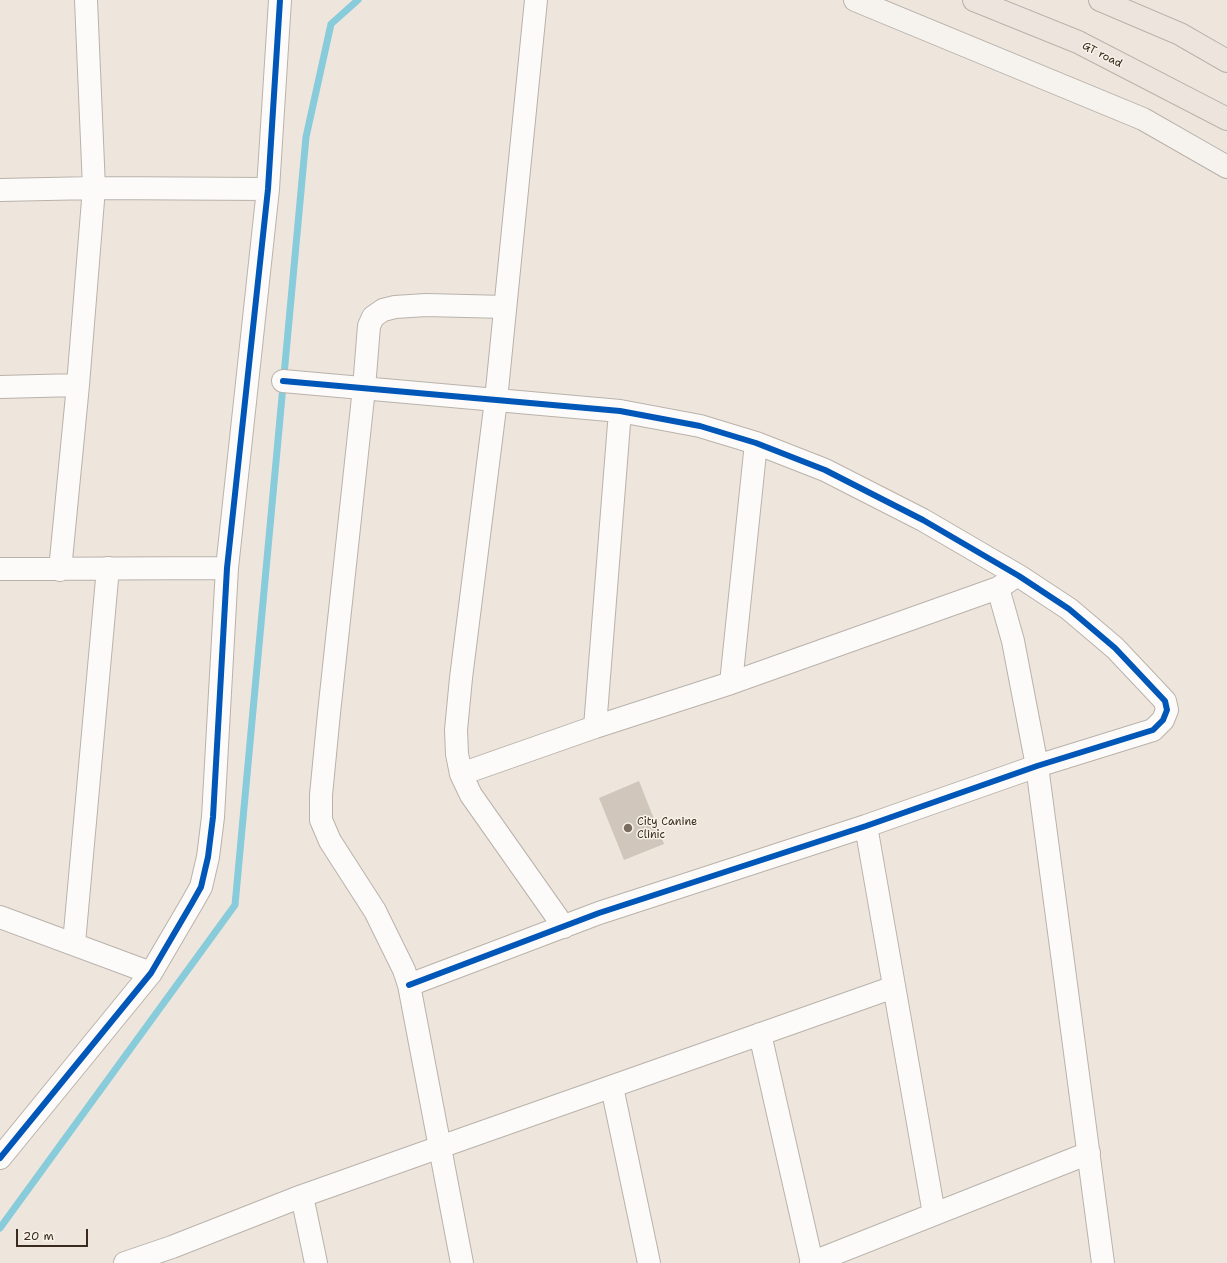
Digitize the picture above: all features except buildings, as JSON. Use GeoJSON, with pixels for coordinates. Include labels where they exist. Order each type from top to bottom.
{"type":"FeatureCollection","features":[{"type":"Feature","properties":{"kind":"highway","name":"GT road"},"geometry":{"type":"LineString","coordinates":[[974,0],[1078,42],[1227,120]]}},
{"type":"Feature","properties":{"kind":"highway"},"geometry":{"type":"LineString","coordinates":[[1100,0],[1180,34],[1227,61]]}},
{"type":"Feature","properties":{"kind":"main road"},"geometry":{"type":"LineString","coordinates":[[855,0],[1143,119],[1227,166]]}},
{"type":"Feature","properties":{"kind":"street"},"geometry":{"type":"LineString","coordinates":[[60,570],[78,385],[94,188],[86,0]]}},
{"type":"Feature","properties":{"kind":"street"},"geometry":{"type":"LineString","coordinates":[[0,1158],[151,973],[201,887],[208,858],[213,810],[227,568],[268,189],[280,0]]}},
{"type":"Feature","properties":{"kind":"street"},"geometry":{"type":"LineString","coordinates":[[536,0],[496,400],[462,670],[456,730],[457,754],[461,774],[471,795],[564,927]]}},
{"type":"Feature","properties":{"kind":"street"},"geometry":{"type":"LineString","coordinates":[[0,190],[94,188],[268,189]]}},
{"type":"Feature","properties":{"kind":"street"},"geometry":{"type":"LineString","coordinates":[[462,1263],[410,985],[375,911],[330,841],[321,820],[321,795],[364,388],[369,326],[373,317],[383,310],[395,307],[426,305],[505,307]]}},
{"type":"Feature","properties":{"kind":"street"},"geometry":{"type":"LineString","coordinates":[[283,381],[620,411],[700,426],[756,443],[825,470],[923,520],[1019,576],[1069,609],[1115,648],[1165,701],[1168,710],[1163,720],[1153,730],[1036,766],[866,826],[599,913],[410,985]]}},
{"type":"Feature","properties":{"kind":"street"},"geometry":{"type":"LineString","coordinates":[[0,387],[78,385]]}},
{"type":"Feature","properties":{"kind":"street"},"geometry":{"type":"LineString","coordinates":[[595,727],[620,411]]}},
{"type":"Feature","properties":{"kind":"street"},"geometry":{"type":"LineString","coordinates":[[730,683],[756,443]]}},
{"type":"Feature","properties":{"kind":"street"},"geometry":{"type":"LineString","coordinates":[[0,569],[60,570],[108,568],[227,568]]}},
{"type":"Feature","properties":{"kind":"street"},"geometry":{"type":"LineString","coordinates":[[74,944],[108,568]]}},
{"type":"Feature","properties":{"kind":"street"},"geometry":{"type":"LineString","coordinates":[[461,774],[595,727],[730,683],[998,588],[1019,576]]}},
{"type":"Feature","properties":{"kind":"street"},"geometry":{"type":"LineString","coordinates":[[998,588],[1012,641],[1036,766],[1103,1263]]}},
{"type":"Feature","properties":{"kind":"street"},"geometry":{"type":"LineString","coordinates":[[866,826],[934,1214]]}},
{"type":"Feature","properties":{"kind":"street"},"geometry":{"type":"LineString","coordinates":[[0,917],[151,973]]}},
{"type":"Feature","properties":{"kind":"street"},"geometry":{"type":"LineString","coordinates":[[125,1263],[173,1255],[302,1196],[894,987]]}},
{"type":"Feature","properties":{"kind":"street"},"geometry":{"type":"LineString","coordinates":[[760,1034],[811,1263],[1089,1153]]}},
{"type":"Feature","properties":{"kind":"street"},"geometry":{"type":"LineString","coordinates":[[612,1087],[649,1263]]}},
{"type":"Feature","properties":{"kind":"street"},"geometry":{"type":"LineString","coordinates":[[302,1196],[316,1263]]}},
{"type":"Feature","properties":{"kind":"waterway"},"geometry":{"type":"LineString","coordinates":[[0,1228],[235,905],[306,137],[331,24],[358,0]]}},
{"type":"Feature","properties":{"kind":"cycle path"},"geometry":{"type":"LineString","coordinates":[[0,1158],[151,973],[201,887],[208,857],[213,817],[227,568],[268,189],[280,0]]}},
{"type":"Feature","properties":{"kind":"cycle path"},"geometry":{"type":"LineString","coordinates":[[283,381],[620,411],[700,426],[756,443],[825,470],[923,520],[1019,576],[1069,609],[1115,648],[1165,701],[1167,710],[1163,720],[1153,730],[1037,766],[866,826],[599,913],[409,985]]}},
{"type":"Feature","properties":{"kind":"place","name":"City Canine Clinic"},"geometry":{"type":"Point","coordinates":[628,828]}}]}
